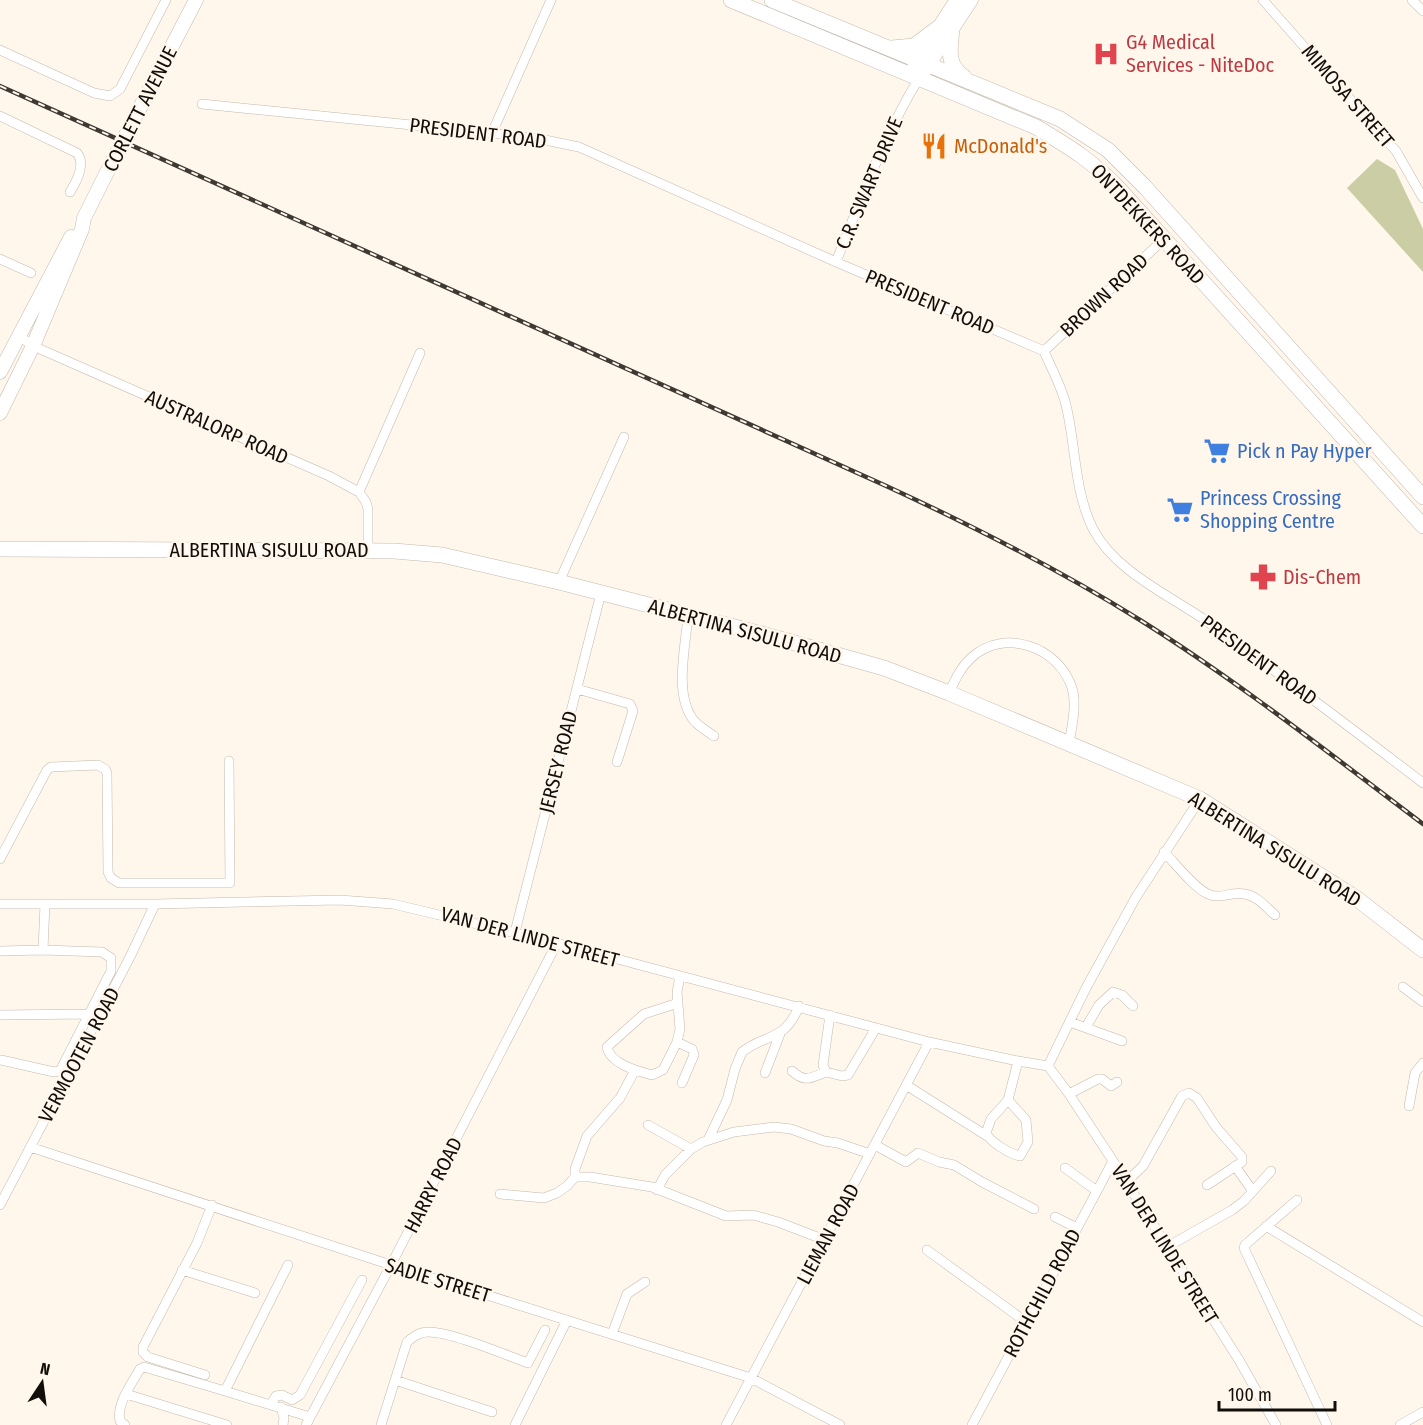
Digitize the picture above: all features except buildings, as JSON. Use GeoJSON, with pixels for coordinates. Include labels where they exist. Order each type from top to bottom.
{"type":"FeatureCollection","features":[{"type":"Feature","properties":{"kind":"main road","name":"ONTDEKKERS ROAD"},"geometry":{"type":"LineString","coordinates":[[731,0],[919,70],[976,85],[1060,119],[1108,150],[1423,497]]}},
{"type":"Feature","properties":{"kind":"main road","name":"ONTDEKKERS ROAD"},"geometry":{"type":"LineString","coordinates":[[772,0],[886,48],[919,70],[1036,128],[1079,153],[1100,169],[1423,526]]}},
{"type":"Feature","properties":{"kind":"main road"},"geometry":{"type":"LineString","coordinates":[[886,48],[914,46],[945,29],[951,62],[959,74],[976,85]]}},
{"type":"Feature","properties":{"kind":"main road","name":"ALBERTINA SISULU ROAD"},"geometry":{"type":"LineString","coordinates":[[0,549],[394,551],[442,555],[559,582],[884,668],[1200,799],[1356,898],[1423,950]]}},
{"type":"Feature","properties":{"kind":"street"},"geometry":{"type":"LineString","coordinates":[[0,50],[94,93],[110,96],[120,89],[166,0]]}},
{"type":"Feature","properties":{"kind":"street","name":"CORLETT AVENUE"},"geometry":{"type":"LineString","coordinates":[[0,372],[76,227],[84,218],[196,0]]}},
{"type":"Feature","properties":{"kind":"street"},"geometry":{"type":"LineString","coordinates":[[492,133],[551,0]]}},
{"type":"Feature","properties":{"kind":"street","name":"C.R. SWART DRIVE"},"geometry":{"type":"LineString","coordinates":[[945,29],[957,0]]}},
{"type":"Feature","properties":{"kind":"street","name":"C.R. SWART DRIVE"},"geometry":{"type":"LineString","coordinates":[[836,262],[870,175],[919,70],[945,29],[971,0]]}},
{"type":"Feature","properties":{"kind":"street","name":"MIMOSA STREET"},"geometry":{"type":"LineString","coordinates":[[1263,0],[1396,151],[1423,198]]}},
{"type":"Feature","properties":{"kind":"street"},"geometry":{"type":"LineString","coordinates":[[1413,0],[1423,11]]}},
{"type":"Feature","properties":{"kind":"street","name":"PRESIDENT ROAD"},"geometry":{"type":"LineString","coordinates":[[202,104],[492,133],[579,147],[836,262],[1044,351],[1066,406],[1080,492],[1086,514],[1106,547],[1131,571],[1204,620],[1423,783]]}},
{"type":"Feature","properties":{"kind":"street"},"geometry":{"type":"LineString","coordinates":[[0,116],[74,150],[80,156],[81,169],[70,192]]}},
{"type":"Feature","properties":{"kind":"street","name":"CORLETT AVENUE"},"geometry":{"type":"LineString","coordinates":[[1,409],[33,346],[82,229],[84,218]]}},
{"type":"Feature","properties":{"kind":"street","name":"BROWN ROAD"},"geometry":{"type":"LineString","coordinates":[[1044,351],[1164,239]]}},
{"type":"Feature","properties":{"kind":"street"},"geometry":{"type":"LineString","coordinates":[[0,259],[31,273]]}},
{"type":"Feature","properties":{"kind":"street","name":"AUSTRALORP ROAD"},"geometry":{"type":"LineString","coordinates":[[19,336],[33,346],[329,476],[359,492]]}},
{"type":"Feature","properties":{"kind":"street"},"geometry":{"type":"LineString","coordinates":[[368,551],[368,509],[359,492],[420,353]]}},
{"type":"Feature","properties":{"kind":"street"},"geometry":{"type":"LineString","coordinates":[[559,582],[624,437]]}},
{"type":"Feature","properties":{"kind":"street","name":"JERSEY ROAD"},"geometry":{"type":"LineString","coordinates":[[515,932],[601,593]]}},
{"type":"Feature","properties":{"kind":"street"},"geometry":{"type":"LineString","coordinates":[[688,615],[682,677],[684,697],[692,719],[714,736]]}},
{"type":"Feature","properties":{"kind":"street"},"geometry":{"type":"LineString","coordinates":[[949,693],[959,671],[972,656],[992,646],[1017,644],[1043,651],[1067,676],[1073,690],[1069,743]]}},
{"type":"Feature","properties":{"kind":"street"},"geometry":{"type":"LineString","coordinates":[[577,689],[630,704],[633,711],[617,762]]}},
{"type":"Feature","properties":{"kind":"street"},"geometry":{"type":"LineString","coordinates":[[0,859],[47,770],[51,767],[98,765],[107,773],[108,872],[111,878],[119,883],[230,884],[229,761]]}},
{"type":"Feature","properties":{"kind":"street"},"geometry":{"type":"LineString","coordinates":[[1048,1066],[1136,897],[1200,799]]}},
{"type":"Feature","properties":{"kind":"street"},"geometry":{"type":"LineString","coordinates":[[1164,852],[1207,894],[1221,898],[1234,894],[1254,897],[1275,915]]}},
{"type":"Feature","properties":{"kind":"street"},"geometry":{"type":"LineString","coordinates":[[157,904],[158,884]]}},
{"type":"Feature","properties":{"kind":"street"},"geometry":{"type":"LineString","coordinates":[[172,884],[173,904]]}},
{"type":"Feature","properties":{"kind":"street","name":"VAN DER LINDE STREET"},"geometry":{"type":"LineString","coordinates":[[0,904],[173,904],[340,900],[410,906],[799,1006],[929,1042],[1048,1066],[1113,1161],[1239,1360],[1276,1425]]}},
{"type":"Feature","properties":{"kind":"street"},"geometry":{"type":"LineString","coordinates":[[43,950],[45,904]]}},
{"type":"Feature","properties":{"kind":"street","name":"VERMOOTEN ROAD"},"geometry":{"type":"LineString","coordinates":[[0,1205],[157,904]]}},
{"type":"Feature","properties":{"kind":"street","name":"HARRY ROAD"},"geometry":{"type":"LineString","coordinates":[[308,1421],[557,943]]}},
{"type":"Feature","properties":{"kind":"street"},"geometry":{"type":"LineString","coordinates":[[0,951],[102,952],[111,958],[111,971],[59,1071],[54,1072],[1,1060]]}},
{"type":"Feature","properties":{"kind":"street"},"geometry":{"type":"LineString","coordinates":[[678,1003],[644,1014],[625,1033],[609,1044],[607,1050],[611,1057],[635,1070],[652,1075],[661,1072],[677,1042],[680,1029],[678,1003],[680,976]]}},
{"type":"Feature","properties":{"kind":"street"},"geometry":{"type":"LineString","coordinates":[[1403,987],[1423,1002]]}},
{"type":"Feature","properties":{"kind":"street"},"geometry":{"type":"LineString","coordinates":[[1086,1027],[1099,1005],[1113,992],[1122,995],[1133,1006]]}},
{"type":"Feature","properties":{"kind":"street"},"geometry":{"type":"LineString","coordinates":[[765,1073],[780,1034],[794,1018],[799,1006]]}},
{"type":"Feature","properties":{"kind":"street"},"geometry":{"type":"LineString","coordinates":[[0,1015],[89,1014]]}},
{"type":"Feature","properties":{"kind":"street"},"geometry":{"type":"LineString","coordinates":[[826,1072],[823,1065],[830,1016]]}},
{"type":"Feature","properties":{"kind":"street"},"geometry":{"type":"LineString","coordinates":[[1070,1022],[1122,1041]]}},
{"type":"Feature","properties":{"kind":"street"},"geometry":{"type":"LineString","coordinates":[[792,1071],[805,1079],[826,1072],[848,1076],[876,1028]]}},
{"type":"Feature","properties":{"kind":"street"},"geometry":{"type":"LineString","coordinates":[[708,1140],[727,1100],[735,1069],[742,1053],[780,1034]]}},
{"type":"Feature","properties":{"kind":"street"},"geometry":{"type":"LineString","coordinates":[[677,1042],[694,1051],[694,1059],[682,1083]]}},
{"type":"Feature","properties":{"kind":"street","name":"LIEMAN ROAD"},"geometry":{"type":"LineString","coordinates":[[726,1425],[929,1042]]}},
{"type":"Feature","properties":{"kind":"street"},"geometry":{"type":"LineString","coordinates":[[987,1136],[988,1124],[1008,1100],[1018,1061]]}},
{"type":"Feature","properties":{"kind":"street"},"geometry":{"type":"LineString","coordinates":[[1409,1106],[1415,1073],[1423,1062]]}},
{"type":"Feature","properties":{"kind":"street"},"geometry":{"type":"LineString","coordinates":[[575,1178],[575,1169],[587,1136],[620,1098],[635,1070]]}},
{"type":"Feature","properties":{"kind":"street"},"geometry":{"type":"LineString","coordinates":[[1069,1094],[1098,1078],[1111,1086],[1117,1082]]}},
{"type":"Feature","properties":{"kind":"street"},"geometry":{"type":"LineString","coordinates":[[906,1085],[987,1136],[991,1141],[1020,1156],[1028,1142],[1026,1120],[1008,1100]]}},
{"type":"Feature","properties":{"kind":"street"},"geometry":{"type":"LineString","coordinates":[[1125,1183],[1143,1166],[1186,1092],[1197,1098],[1216,1126],[1242,1157],[1242,1162],[1207,1185]]}},
{"type":"Feature","properties":{"kind":"street"},"geometry":{"type":"LineString","coordinates":[[648,1125],[691,1149]]}},
{"type":"Feature","properties":{"kind":"street"},"geometry":{"type":"LineString","coordinates":[[657,1190],[665,1175],[691,1149],[708,1140],[734,1132],[774,1127],[792,1129],[824,1141],[872,1149],[906,1162],[918,1154],[954,1165],[1034,1209]]}},
{"type":"Feature","properties":{"kind":"street","name":"SADIE STREET"},"geometry":{"type":"LineString","coordinates":[[30,1147],[391,1265],[751,1378],[840,1425]]}},
{"type":"Feature","properties":{"kind":"street","name":"ROTHCHILD ROAD"},"geometry":{"type":"LineString","coordinates":[[972,1425],[1113,1161]]}},
{"type":"Feature","properties":{"kind":"street"},"geometry":{"type":"LineString","coordinates":[[1235,1166],[1252,1191]]}},
{"type":"Feature","properties":{"kind":"street"},"geometry":{"type":"LineString","coordinates":[[1065,1168],[1097,1191]]}},
{"type":"Feature","properties":{"kind":"street"},"geometry":{"type":"LineString","coordinates":[[1167,1247],[1232,1210],[1244,1201],[1271,1171]]}},
{"type":"Feature","properties":{"kind":"street"},"geometry":{"type":"LineString","coordinates":[[500,1194],[544,1198],[557,1193],[575,1178],[602,1178],[651,1187],[726,1216],[753,1215],[825,1240]]}},
{"type":"Feature","properties":{"kind":"street"},"geometry":{"type":"LineString","coordinates":[[1297,1200],[1245,1245],[1245,1252],[1327,1425]]}},
{"type":"Feature","properties":{"kind":"street"},"geometry":{"type":"LineString","coordinates":[[205,1375],[148,1358],[143,1352],[144,1342],[183,1270],[212,1205]]}},
{"type":"Feature","properties":{"kind":"street"},"geometry":{"type":"LineString","coordinates":[[1055,1217],[1077,1228]]}},
{"type":"Feature","properties":{"kind":"street"},"geometry":{"type":"LineString","coordinates":[[1266,1226],[1423,1322]]}},
{"type":"Feature","properties":{"kind":"street"},"geometry":{"type":"LineString","coordinates":[[927,1250],[1026,1322]]}},
{"type":"Feature","properties":{"kind":"street"},"geometry":{"type":"LineString","coordinates":[[225,1391],[288,1265]]}},
{"type":"Feature","properties":{"kind":"street"},"geometry":{"type":"LineString","coordinates":[[183,1270],[255,1293]]}},
{"type":"Feature","properties":{"kind":"street"},"geometry":{"type":"LineString","coordinates":[[284,1425],[285,1408],[304,1389],[362,1280]]}},
{"type":"Feature","properties":{"kind":"street"},"geometry":{"type":"LineString","coordinates":[[612,1334],[627,1294],[645,1282]]}},
{"type":"Feature","properties":{"kind":"street"},"geometry":{"type":"LineString","coordinates":[[515,1425],[567,1320]]}},
{"type":"Feature","properties":{"kind":"street"},"geometry":{"type":"LineString","coordinates":[[381,1425],[407,1342],[416,1334],[427,1332],[448,1335],[528,1363],[545,1330]]}},
{"type":"Feature","properties":{"kind":"street"},"geometry":{"type":"LineString","coordinates":[[125,1425],[118,1418],[126,1394],[140,1369],[144,1367],[285,1408],[308,1421]]}},
{"type":"Feature","properties":{"kind":"street"},"geometry":{"type":"LineString","coordinates":[[395,1380],[492,1412]]}},
{"type":"Feature","properties":{"kind":"street"},"geometry":{"type":"LineString","coordinates":[[126,1394],[227,1425]]}},
{"type":"Feature","properties":{"kind":"street"},"geometry":{"type":"LineString","coordinates":[[271,1404],[276,1396],[282,1395],[292,1400]]}},
{"type":"Feature","properties":{"kind":"street"},"geometry":{"type":"LineString","coordinates":[[1400,1425],[1423,1412]]}},
{"type":"Feature","properties":{"kind":"green space"},"geometry":{"type":"Polygon","coordinates":[[[1377,159],[1395,170],[1423,229],[1423,272],[1347,188],[1377,159]]]}},
{"type":"Feature","properties":{"kind":"railway"},"geometry":{"type":"LineString","coordinates":[[0,86],[884,485],[1014,548],[1109,601],[1213,668],[1423,824]]}},
{"type":"Feature","properties":{"kind":"place","name":"G4 Medical Services - NiteDoc"},"geometry":{"type":"Point","coordinates":[1106,54]}},
{"type":"Feature","properties":{"kind":"place","name":"McDonald's"},"geometry":{"type":"Point","coordinates":[934,146]}},
{"type":"Feature","properties":{"kind":"place","name":"Pick n Pay Hyper"},"geometry":{"type":"Point","coordinates":[1217,451]}},
{"type":"Feature","properties":{"kind":"place","name":"Princess Crossing Shopping Centre"},"geometry":{"type":"Point","coordinates":[1180,510]}},
{"type":"Feature","properties":{"kind":"place","name":"Dis-Chem"},"geometry":{"type":"Point","coordinates":[1263,577]}}]}
